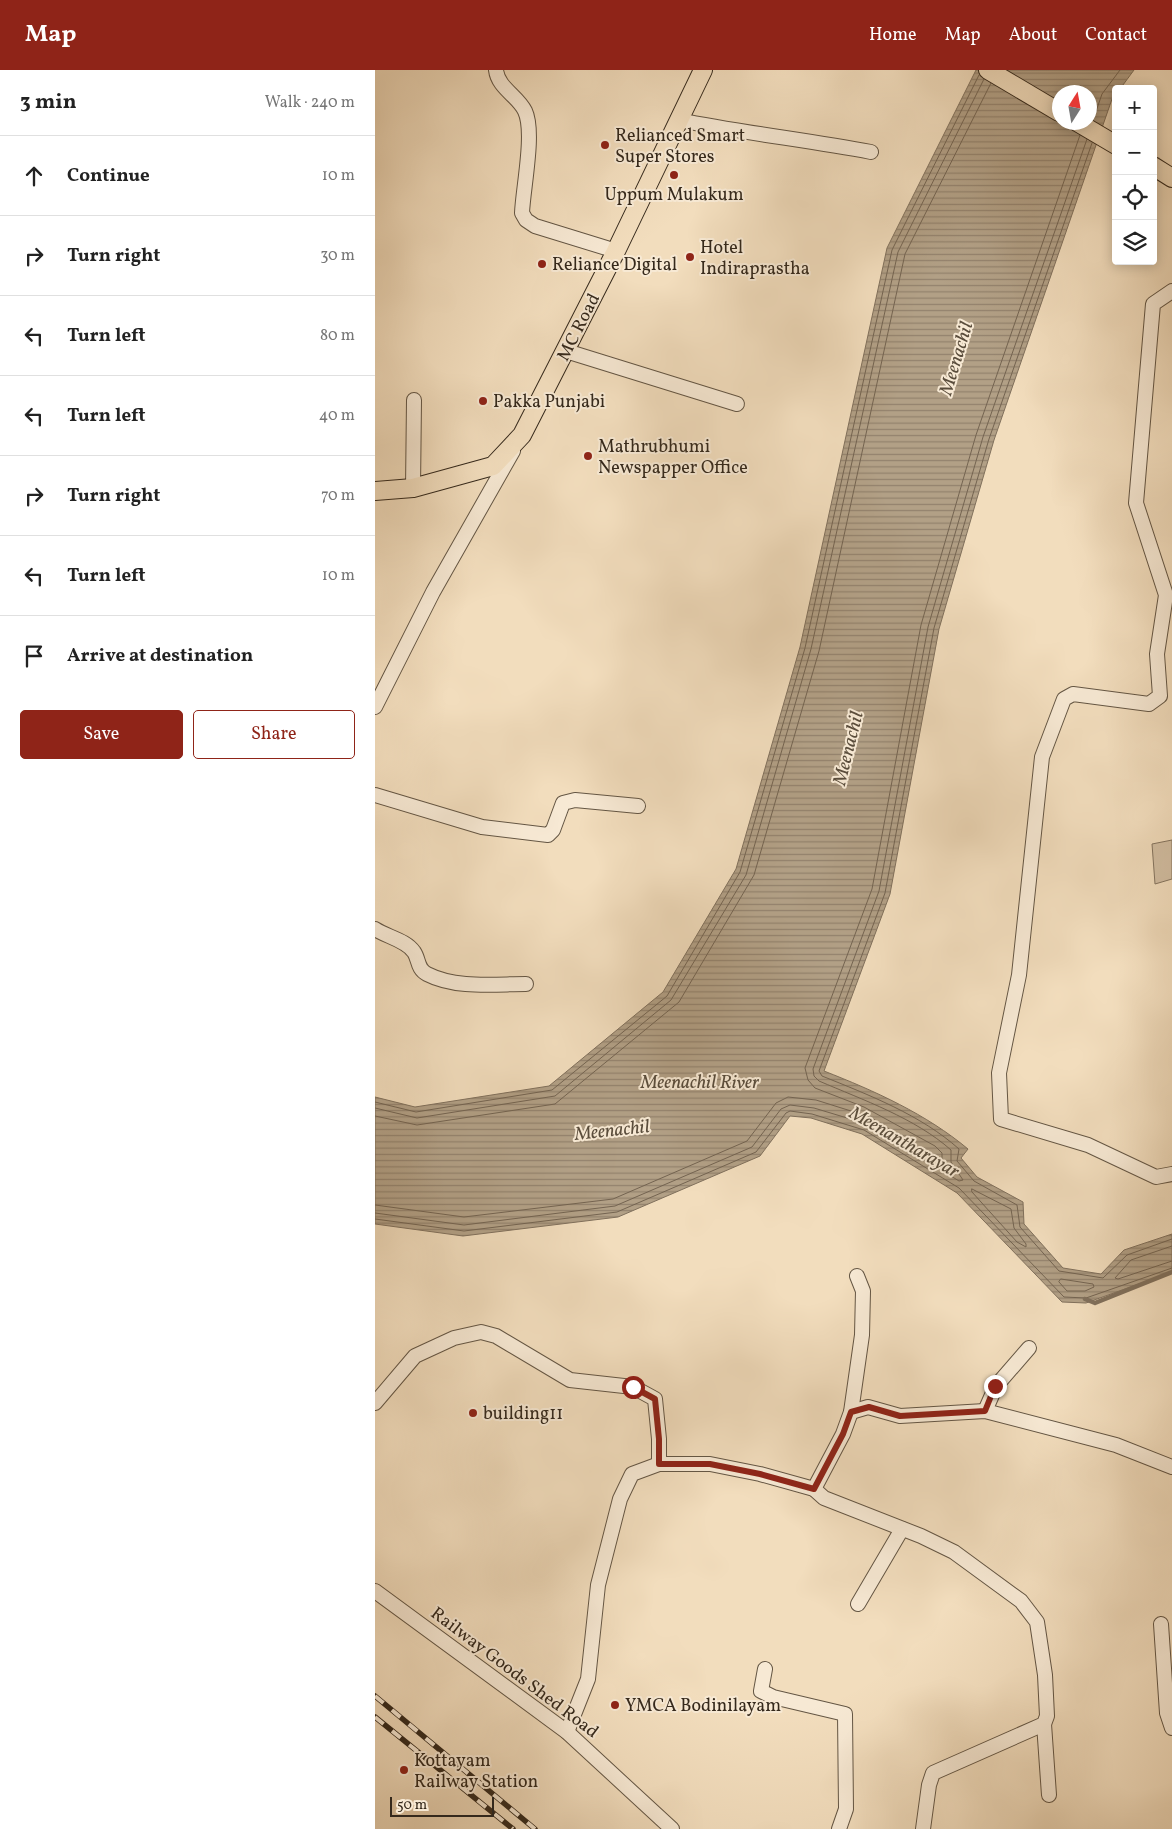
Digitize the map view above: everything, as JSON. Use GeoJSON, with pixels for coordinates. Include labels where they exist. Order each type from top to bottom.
{"type":"FeatureCollection","features":[{"type":"Feature","properties":{"kind":"main road","name":"MC Road"},"geometry":{"type":"LineString","coordinates":[[375,491],[413,488],[493,466],[522,435],[616,251],[703,70]]}},
{"type":"Feature","properties":{"kind":"main road"},"geometry":{"type":"LineString","coordinates":[[988,70],[1052,108]]}},
{"type":"Feature","properties":{"kind":"main road"},"geometry":{"type":"LineString","coordinates":[[1090,130],[1112,144]]}},
{"type":"Feature","properties":{"kind":"main road"},"geometry":{"type":"LineString","coordinates":[[1157,169],[1172,178]]}},
{"type":"Feature","properties":{"kind":"street"},"geometry":{"type":"LineString","coordinates":[[496,70],[501,83],[526,112],[528,146],[522,213],[526,220],[535,226],[616,251]]}},
{"type":"Feature","properties":{"kind":"street"},"geometry":{"type":"LineString","coordinates":[[679,120],[734,131],[787,137],[871,152]]}},
{"type":"Feature","properties":{"kind":"street"},"geometry":{"type":"LineString","coordinates":[[1172,291],[1153,304],[1136,503],[1166,595],[1157,654],[1160,696],[1149,704],[1073,694],[1064,699],[1042,757],[1019,975],[999,1073],[1001,1119],[1088,1145],[1156,1178],[1172,1174]]}},
{"type":"Feature","properties":{"kind":"street"},"geometry":{"type":"LineString","coordinates":[[566,351],[737,404]]}},
{"type":"Feature","properties":{"kind":"street"},"geometry":{"type":"LineString","coordinates":[[413,488],[414,400]]}},
{"type":"Feature","properties":{"kind":"street"},"geometry":{"type":"LineString","coordinates":[[375,707],[433,592],[522,435]]}},
{"type":"Feature","properties":{"kind":"street"},"geometry":{"type":"LineString","coordinates":[[375,795],[482,827],[548,835],[553,830],[563,803],[584,800],[638,806]]}},
{"type":"Feature","properties":{"kind":"street"},"geometry":{"type":"LineString","coordinates":[[375,929],[407,944],[415,953],[417,963],[425,974],[448,981],[526,984]]}},
{"type":"Feature","properties":{"kind":"street"},"geometry":{"type":"LineString","coordinates":[[814,1489],[843,1434],[851,1412],[862,1335],[863,1291],[857,1276]]}},
{"type":"Feature","properties":{"kind":"street"},"geometry":{"type":"LineString","coordinates":[[375,1403],[415,1356],[454,1338],[481,1332],[496,1336],[570,1380],[633,1387],[655,1399],[659,1439],[659,1464]]}},
{"type":"Feature","properties":{"kind":"street"},"geometry":{"type":"LineString","coordinates":[[985,1411],[995,1386],[1029,1348]]}},
{"type":"Feature","properties":{"kind":"street"},"geometry":{"type":"LineString","coordinates":[[851,1412],[869,1407],[900,1416],[985,1411],[1115,1445],[1172,1467]]}},
{"type":"Feature","properties":{"kind":"street"},"geometry":{"type":"LineString","coordinates":[[567,1732],[588,1679],[598,1586],[620,1499],[632,1474],[659,1464],[710,1464],[760,1474],[814,1489],[825,1498],[954,1552],[1021,1602],[1037,1622],[1045,1675],[1047,1716],[1044,1724],[1049,1795]]}},
{"type":"Feature","properties":{"kind":"street"},"geometry":{"type":"LineString","coordinates":[[858,1604],[902,1529]]}},
{"type":"Feature","properties":{"kind":"street","name":"Railway Goods Shed Road"},"geometry":{"type":"LineString","coordinates":[[375,1591],[567,1732],[671,1829]]}},
{"type":"Feature","properties":{"kind":"street"},"geometry":{"type":"LineString","coordinates":[[1161,1624],[1167,1713],[1172,1728]]}},
{"type":"Feature","properties":{"kind":"street"},"geometry":{"type":"LineString","coordinates":[[765,1669],[761,1691],[773,1697],[845,1714],[846,1809],[839,1829]]}},
{"type":"Feature","properties":{"kind":"street"},"geometry":{"type":"LineString","coordinates":[[923,1829],[929,1785],[933,1773],[1044,1724]]}},
{"type":"Feature","properties":{"kind":"shaded area"},"geometry":{"type":"Polygon","coordinates":[[[1172,840],[1172,879],[1155,884],[1152,844],[1172,840]]]}},
{"type":"Feature","properties":{"kind":"water","name":"Meenachil River"},"geometry":{"type":"Polygon","coordinates":[[[976,70],[1134,70],[1123,85],[1112,85],[1112,99],[994,440],[939,629],[890,894],[824,1071],[899,1104],[952,1136],[968,1149],[961,1158],[977,1177],[1023,1202],[1024,1224],[1063,1268],[1101,1274],[1124,1250],[1172,1234],[1172,1272],[1086,1303],[1062,1302],[957,1193],[862,1134],[811,1118],[790,1116],[760,1156],[618,1217],[463,1236],[375,1224],[375,1097],[415,1107],[549,1086],[663,992],[736,869],[800,647],[887,248],[976,70]]]}},
{"type":"Feature","properties":{"kind":"waterway","name":"Meenantharayar"},"geometry":{"type":"LineString","coordinates":[[1085,1299],[1095,1303],[1172,1272]]}},
{"type":"Feature","properties":{"kind":"railway"},"geometry":{"type":"LineString","coordinates":[[375,1696],[535,1829]]}},
{"type":"Feature","properties":{"kind":"railway"},"geometry":{"type":"LineString","coordinates":[[375,1717],[513,1829]]}},
{"type":"Feature","properties":{"kind":"place","name":"Relianced Smart Super Stores"},"geometry":{"type":"Point","coordinates":[605,145]}},
{"type":"Feature","properties":{"kind":"place","name":"Uppum Mulakum"},"geometry":{"type":"Point","coordinates":[674,175]}},
{"type":"Feature","properties":{"kind":"place","name":"Hotel Indiraprastha"},"geometry":{"type":"Point","coordinates":[690,257]}},
{"type":"Feature","properties":{"kind":"place","name":"Reliance Digital"},"geometry":{"type":"Point","coordinates":[542,264]}},
{"type":"Feature","properties":{"kind":"place","name":"Pakka Punjabi"},"geometry":{"type":"Point","coordinates":[483,401]}},
{"type":"Feature","properties":{"kind":"place","name":"Mathrubhumi Newspapper Office"},"geometry":{"type":"Point","coordinates":[588,456]}},
{"type":"Feature","properties":{"kind":"place","name":"building11"},"geometry":{"type":"Point","coordinates":[473,1413]}},
{"type":"Feature","properties":{"kind":"place","name":"YMCA Bodinilayam"},"geometry":{"type":"Point","coordinates":[615,1705]}},
{"type":"Feature","properties":{"kind":"place","name":"Kottayam Railway Station"},"geometry":{"type":"Point","coordinates":[404,1770]}},
{"type":"Feature","properties":{"kind":"route"},"geometry":{"type":"LineString","coordinates":[[633,1387],[655,1399],[659,1439],[659,1464],[710,1464],[760,1474],[814,1489],[818,1486],[843,1434],[851,1412],[869,1407],[900,1416],[985,1411],[995,1386]]}},
{"type":"Feature","properties":{"kind":"water label","name":"Meenachil"},"geometry":{"type":"Point","coordinates":[955,358]}},
{"type":"Feature","properties":{"kind":"water label","name":"Meenachil"},"geometry":{"type":"Point","coordinates":[847,748]}},
{"type":"Feature","properties":{"kind":"water label","name":"Meenachil"},"geometry":{"type":"Point","coordinates":[612,1129]}}]}
